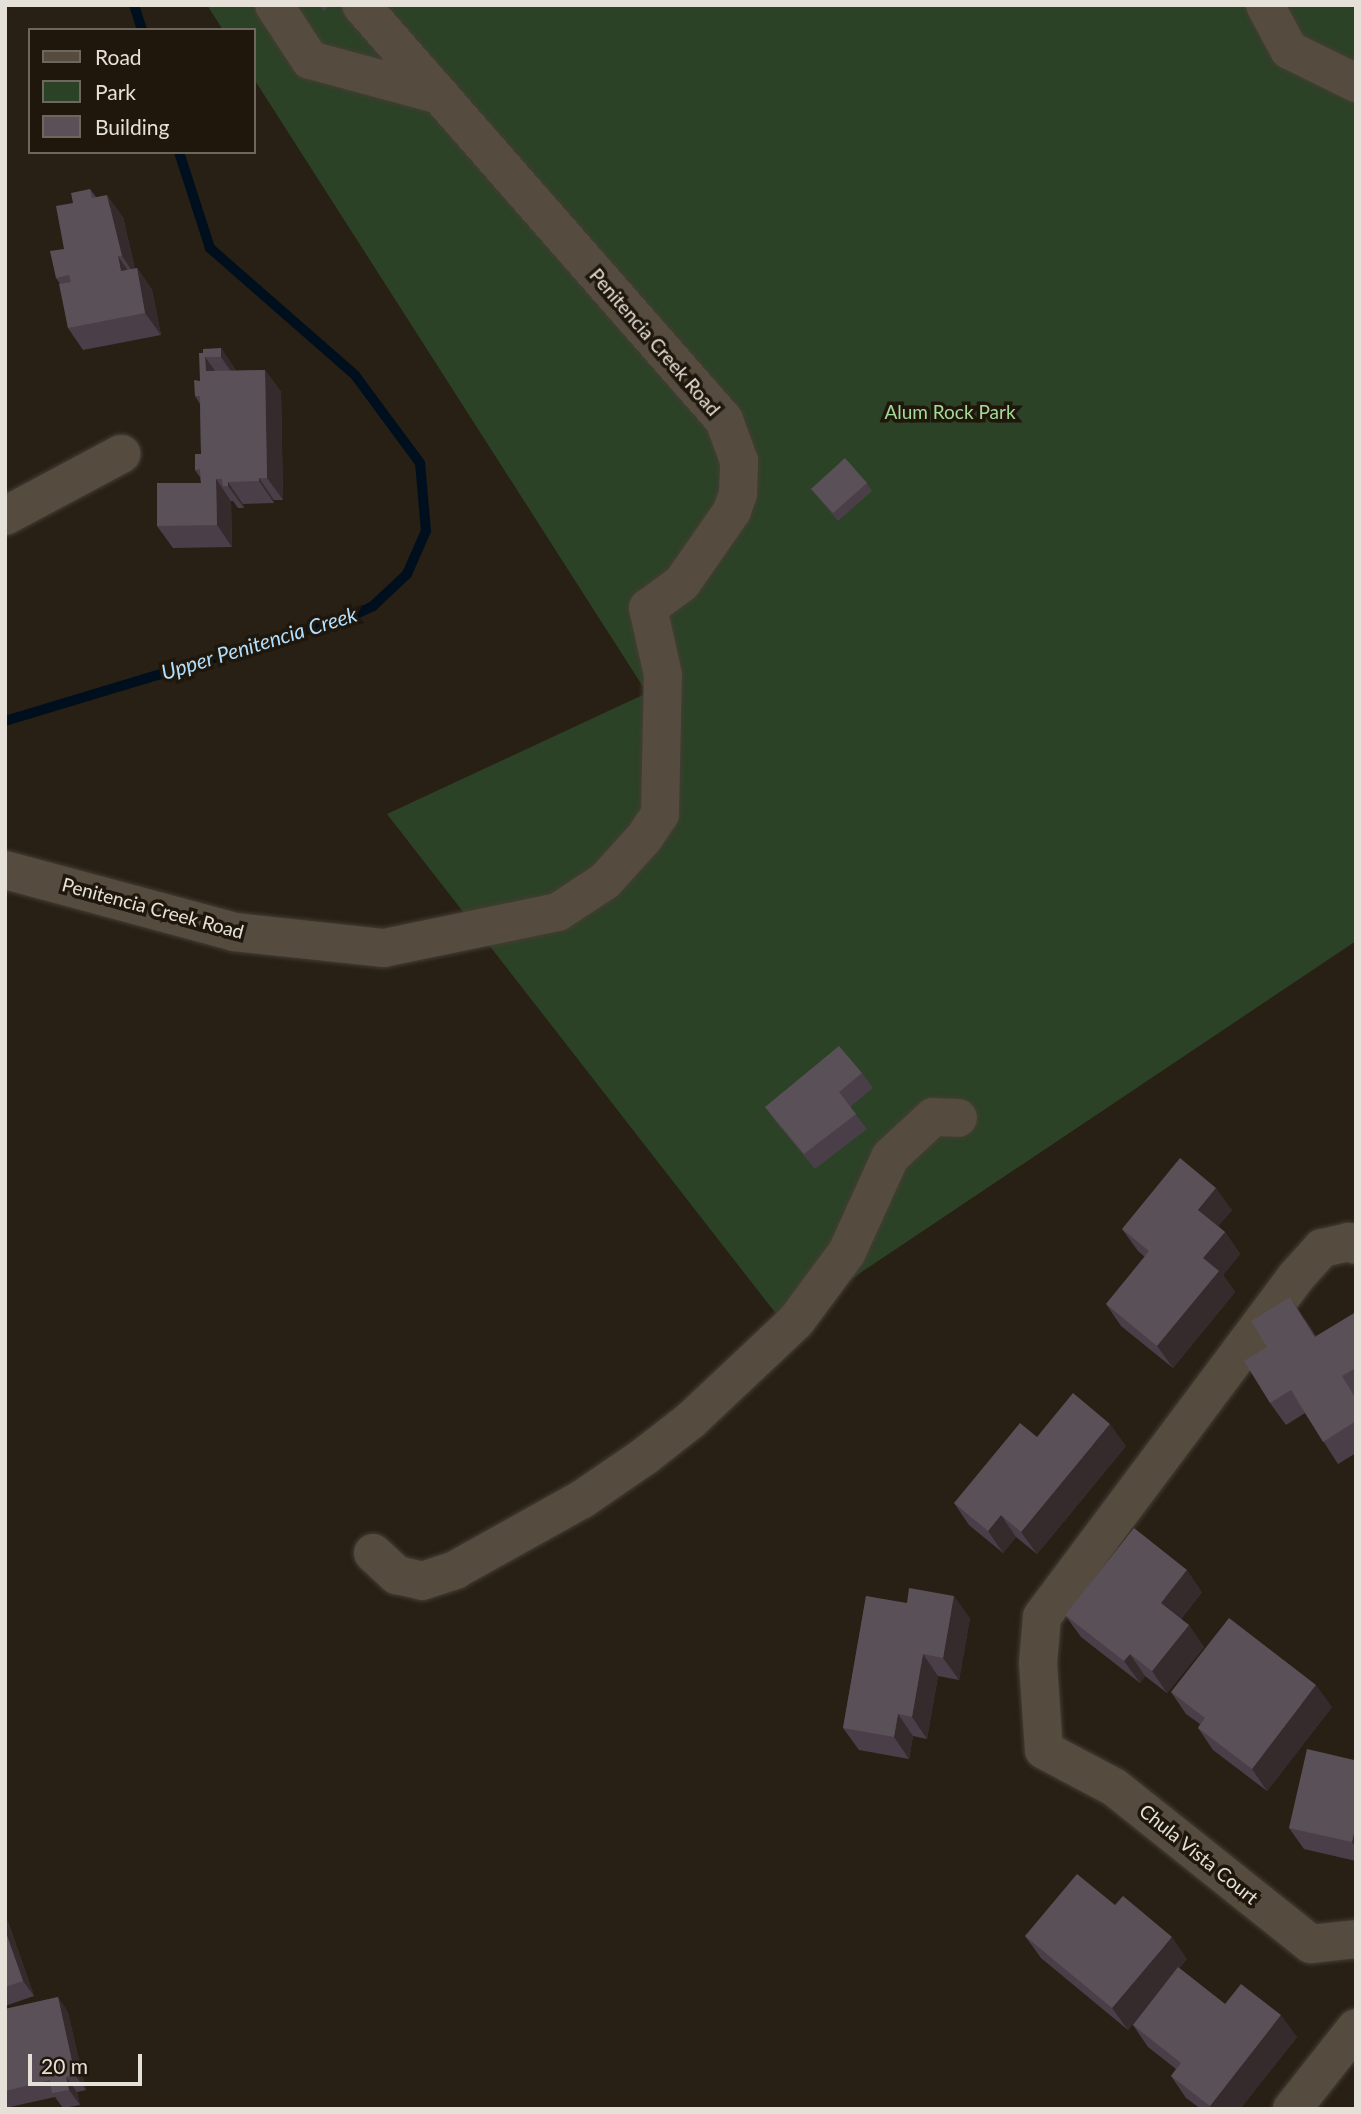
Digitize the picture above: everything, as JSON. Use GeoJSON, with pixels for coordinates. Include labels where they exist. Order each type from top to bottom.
{"type":"FeatureCollection","features":[{"type":"Feature","properties":{"kind":"street"},"geometry":{"type":"LineString","coordinates":[[274,5],[310,60],[440,95]]}},
{"type":"Feature","properties":{"kind":"street","name":"Penitencia Creek Road"},"geometry":{"type":"LineString","coordinates":[[5,870],[234,932],[384,948],[558,912],[605,881],[660,814],[663,675],[648,608],[682,583],[732,511],[738,494],[739,461],[724,419],[361,5]]}},
{"type":"Feature","properties":{"kind":"street"},"geometry":{"type":"LineString","coordinates":[[1265,5],[1289,50],[1356,83]]}},
{"type":"Feature","properties":{"kind":"street"},"geometry":{"type":"LineString","coordinates":[[5,516],[121,454]]}},
{"type":"Feature","properties":{"kind":"street"},"geometry":{"type":"LineString","coordinates":[[373,1553],[397,1575],[422,1581],[455,1570],[581,1500],[645,1456],[691,1420],[796,1321],[847,1252],[890,1157],[933,1117],[958,1118]]}},
{"type":"Feature","properties":{"kind":"street","name":"Chula Vista Court"},"geometry":{"type":"LineString","coordinates":[[1352,1244],[1322,1248],[1296,1277],[1042,1616],[1038,1663],[1044,1750],[1114,1787],[1311,1944],[1356,1939]]}},
{"type":"Feature","properties":{"kind":"street"},"geometry":{"type":"LineString","coordinates":[[1292,2109],[1356,2028]]}},
{"type":"Feature","properties":{"kind":"green space","name":"Alum Rock Park"},"geometry":{"type":"Polygon","coordinates":[[[207,5],[1356,5],[1356,941],[784,1324],[387,814],[647,693],[256,82],[256,28],[222,28],[207,5]]]}},
{"type":"Feature","properties":{"kind":"building"},"geometry":{"type":"Polygon","coordinates":[[[90,189],[92,198],[107,195],[122,256],[118,256],[121,271],[137,268],[145,313],[68,328],[59,284],[71,282],[69,275],[56,278],[50,251],[64,249],[56,206],[73,203],[71,193],[90,189]]]}},
{"type":"Feature","properties":{"kind":"building"},"geometry":{"type":"Polygon","coordinates":[[[221,348],[221,357],[205,357],[206,371],[265,370],[267,478],[259,478],[259,481],[228,482],[228,486],[223,486],[222,479],[216,479],[217,525],[157,526],[157,483],[201,483],[200,469],[195,470],[195,454],[201,454],[200,396],[195,396],[194,380],[200,381],[199,353],[203,353],[203,349],[221,348]]]}},
{"type":"Feature","properties":{"kind":"building"},"geometry":{"type":"Polygon","coordinates":[[[845,458],[867,483],[833,513],[811,489],[845,458]]]}},
{"type":"Feature","properties":{"kind":"building"},"geometry":{"type":"Polygon","coordinates":[[[839,1046],[862,1073],[839,1092],[856,1114],[804,1154],[765,1107],[839,1046]]]}},
{"type":"Feature","properties":{"kind":"building"},"geometry":{"type":"Polygon","coordinates":[[[1180,1158],[1216,1188],[1198,1210],[1225,1232],[1203,1258],[1219,1271],[1157,1346],[1106,1304],[1149,1251],[1122,1229],[1180,1158]]]}},
{"type":"Feature","properties":{"kind":"building"},"geometry":{"type":"Polygon","coordinates":[[[1290,1297],[1315,1337],[1356,1312],[1356,1368],[1342,1376],[1356,1399],[1356,1421],[1323,1442],[1291,1390],[1270,1403],[1244,1361],[1267,1347],[1251,1321],[1290,1297]]]}},
{"type":"Feature","properties":{"kind":"building"},"geometry":{"type":"Polygon","coordinates":[[[1073,1393],[1110,1424],[1021,1532],[1001,1515],[988,1531],[954,1503],[1020,1423],[1037,1437],[1073,1393]]]}},
{"type":"Feature","properties":{"kind":"building"},"geometry":{"type":"Polygon","coordinates":[[[1134,1528],[1187,1570],[1161,1603],[1189,1625],[1152,1671],[1130,1654],[1124,1661],[1065,1615],[1134,1528]]]}},
{"type":"Feature","properties":{"kind":"building"},"geometry":{"type":"Polygon","coordinates":[[[909,1588],[954,1596],[943,1658],[923,1654],[912,1717],[898,1714],[894,1737],[843,1728],[866,1596],[907,1603],[909,1588]]]}},
{"type":"Feature","properties":{"kind":"building"},"geometry":{"type":"Polygon","coordinates":[[[1229,1618],[1316,1685],[1252,1769],[1198,1728],[1205,1718],[1171,1692],[1229,1618]]]}},
{"type":"Feature","properties":{"kind":"building"},"geometry":{"type":"Polygon","coordinates":[[[1307,1749],[1354,1760],[1356,1752],[1356,1823],[1352,1842],[1289,1828],[1307,1749]]]}},
{"type":"Feature","properties":{"kind":"building"},"geometry":{"type":"Polygon","coordinates":[[[1077,1874],[1115,1905],[1123,1896],[1172,1937],[1112,2008],[1025,1936],[1077,1874]]]}},
{"type":"Feature","properties":{"kind":"building"},"geometry":{"type":"Polygon","coordinates":[[[5,1930],[23,1981],[5,1987],[5,1930]]]}},
{"type":"Feature","properties":{"kind":"building"},"geometry":{"type":"Polygon","coordinates":[[[1178,1967],[1225,2004],[1241,1984],[1281,2015],[1210,2106],[1171,2076],[1181,2063],[1133,2025],[1178,1967]]]}},
{"type":"Feature","properties":{"kind":"building"},"geometry":{"type":"Polygon","coordinates":[[[58,1997],[75,2075],[66,2077],[69,2090],[52,2093],[50,2080],[5,2091],[5,2009],[58,1997]]]}},
{"type":"Feature","properties":{"kind":"building"},"geometry":{"type":"Polygon","coordinates":[[[18,2107],[64,2109],[18,2109],[18,2107]]]}},
{"type":"Feature","properties":{"kind":"waterway","name":"Upper Penitencia Creek"},"geometry":{"type":"LineString","coordinates":[[134,5],[141,28]]}},
{"type":"Feature","properties":{"kind":"waterway","name":"Upper Penitencia Creek"},"geometry":{"type":"LineString","coordinates":[[5,721],[352,616],[373,606],[407,574],[426,531],[420,463],[355,375],[210,248],[180,154]]}}]}
